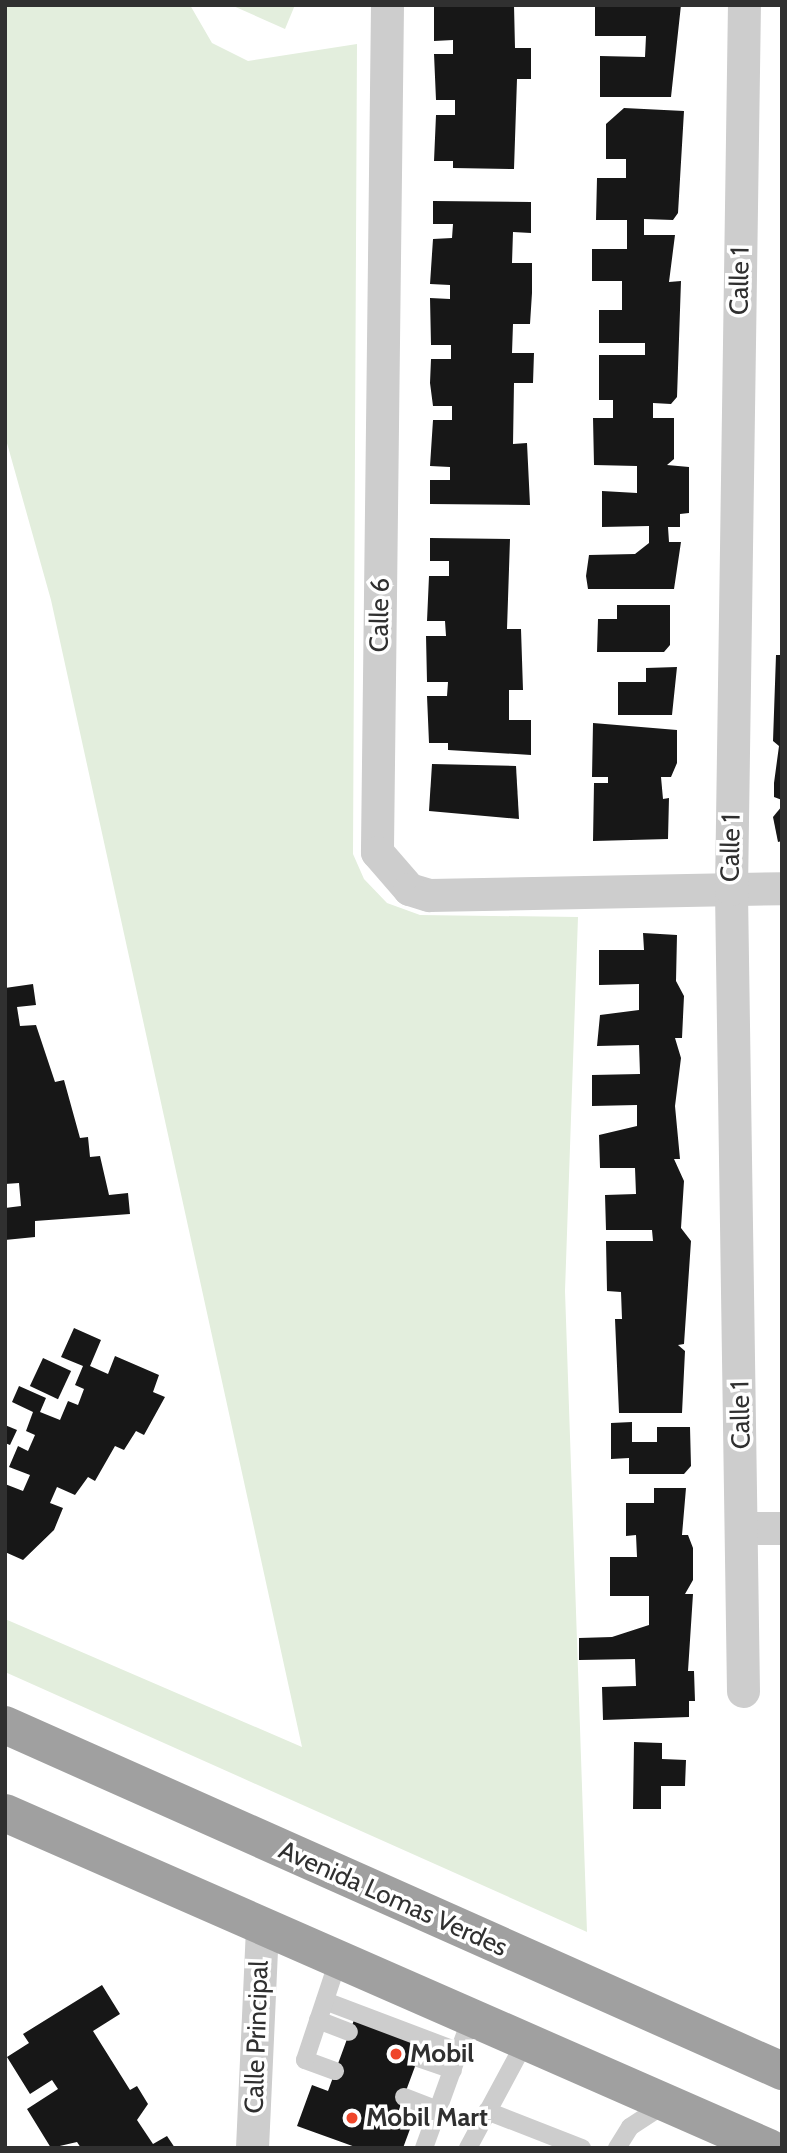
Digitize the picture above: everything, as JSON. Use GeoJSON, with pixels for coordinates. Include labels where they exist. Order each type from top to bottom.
{"type":"FeatureCollection","features":[{"type":"Feature","properties":{"kind":"highway","name":"Avenida Lomas Verdes"},"geometry":{"type":"LineString","coordinates":[[5,1725],[782,2071]]}},
{"type":"Feature","properties":{"kind":"highway"},"geometry":{"type":"LineString","coordinates":[[5,1813],[338,1961],[466,2035],[525,2042],[769,2148]]}},
{"type":"Feature","properties":{"kind":"street","name":"Calle 6"},"geometry":{"type":"LineString","coordinates":[[387,5],[377,852],[408,889],[429,895],[782,888]]}},
{"type":"Feature","properties":{"kind":"street","name":"Calle 1"},"geometry":{"type":"LineString","coordinates":[[743,1691],[743,1528],[731,889],[744,5]]}},
{"type":"Feature","properties":{"kind":"street"},"geometry":{"type":"LineString","coordinates":[[743,1528],[782,1528]]}},
{"type":"Feature","properties":{"kind":"street","name":"Calle Principal"},"geometry":{"type":"LineString","coordinates":[[252,2148],[262,1927]]}},
{"type":"Feature","properties":{"kind":"lane"},"geometry":{"type":"LineString","coordinates":[[335,2071],[305,2060],[338,1961]]}},
{"type":"Feature","properties":{"kind":"lane"},"geometry":{"type":"LineString","coordinates":[[325,2001],[466,2035],[424,2148]]}},
{"type":"Feature","properties":{"kind":"lane"},"geometry":{"type":"LineString","coordinates":[[318,2020],[349,2032]]}},
{"type":"Feature","properties":{"kind":"lane"},"geometry":{"type":"LineString","coordinates":[[468,2148],[525,2042]]}},
{"type":"Feature","properties":{"kind":"lane"},"geometry":{"type":"LineString","coordinates":[[418,2058],[453,2070]]}},
{"type":"Feature","properties":{"kind":"lane"},"geometry":{"type":"LineString","coordinates":[[404,2097],[438,2110]]}},
{"type":"Feature","properties":{"kind":"lane"},"geometry":{"type":"LineString","coordinates":[[617,2148],[630,2127],[667,2103]]}},
{"type":"Feature","properties":{"kind":"lane"},"geometry":{"type":"LineString","coordinates":[[487,2111],[582,2148]]}},
{"type":"Feature","properties":{"kind":"green space"},"geometry":{"type":"Polygon","coordinates":[[[5,5],[190,5],[212,43],[248,61],[357,44],[353,854],[364,879],[387,903],[420,915],[578,917],[565,1291],[587,1932],[5,1672],[5,1619],[302,1747],[51,600],[5,436],[5,5]]]}},
{"type":"Feature","properties":{"kind":"green space"},"geometry":{"type":"Polygon","coordinates":[[[231,5],[295,5],[285,29],[231,5]]]}},
{"type":"Feature","properties":{"kind":"building"},"geometry":{"type":"Polygon","coordinates":[[[434,5],[514,5],[515,48],[531,48],[531,79],[517,79],[514,169],[453,168],[453,161],[434,161],[436,115],[455,115],[455,100],[436,100],[434,54],[453,54],[453,40],[434,41],[434,5]]]}},
{"type":"Feature","properties":{"kind":"building"},"geometry":{"type":"Polygon","coordinates":[[[595,5],[681,5],[671,97],[600,97],[600,56],[645,57],[646,36],[595,36],[595,5]]]}},
{"type":"Feature","properties":{"kind":"building"},"geometry":{"type":"Polygon","coordinates":[[[624,108],[684,111],[678,213],[673,220],[644,219],[644,235],[675,235],[669,282],[681,281],[677,397],[671,404],[653,403],[653,418],[674,418],[674,459],[667,465],[689,467],[689,513],[680,514],[680,527],[668,527],[669,542],[681,542],[674,589],[588,589],[586,576],[589,555],[635,554],[649,543],[649,526],[602,527],[602,491],[637,493],[637,466],[594,465],[593,418],[613,418],[613,400],[599,400],[599,355],[645,355],[645,343],[599,343],[599,310],[622,310],[622,281],[592,281],[592,249],[627,249],[627,220],[596,220],[597,178],[626,178],[626,159],[606,159],[606,124],[624,108]]]}},
{"type":"Feature","properties":{"kind":"building"},"geometry":{"type":"Polygon","coordinates":[[[433,201],[531,202],[531,233],[513,232],[512,263],[532,263],[530,324],[513,324],[512,353],[534,353],[533,383],[514,383],[513,444],[527,443],[530,505],[430,504],[430,480],[450,480],[450,467],[430,466],[433,420],[452,420],[452,406],[433,406],[430,383],[431,359],[451,359],[451,345],[431,345],[430,298],[450,299],[450,285],[430,284],[433,239],[452,238],[453,224],[433,224],[433,201]]]}},
{"type":"Feature","properties":{"kind":"building"},"geometry":{"type":"Polygon","coordinates":[[[430,538],[510,539],[507,629],[521,629],[523,690],[509,690],[509,720],[531,720],[531,755],[448,750],[448,743],[429,743],[427,696],[447,696],[448,682],[427,682],[426,636],[446,636],[445,621],[427,621],[429,576],[449,576],[449,561],[430,561],[430,538]]]}},
{"type":"Feature","properties":{"kind":"building"},"geometry":{"type":"Polygon","coordinates":[[[617,605],[670,605],[670,645],[664,652],[597,652],[598,619],[617,619],[617,605]]]}},
{"type":"Feature","properties":{"kind":"building"},"geometry":{"type":"Polygon","coordinates":[[[776,655],[782,655],[782,800],[774,797],[779,746],[773,741],[776,655]]]}},
{"type":"Feature","properties":{"kind":"building"},"geometry":{"type":"Polygon","coordinates":[[[677,667],[672,715],[618,715],[618,682],[646,682],[646,668],[677,667]]]}},
{"type":"Feature","properties":{"kind":"building"},"geometry":{"type":"Polygon","coordinates":[[[593,723],[677,730],[677,763],[671,777],[661,777],[663,799],[669,798],[668,839],[593,841],[594,783],[608,783],[608,777],[592,777],[593,723]]]}},
{"type":"Feature","properties":{"kind":"building"},"geometry":{"type":"Polygon","coordinates":[[[432,764],[516,766],[519,819],[429,811],[432,764]]]}},
{"type":"Feature","properties":{"kind":"building"},"geometry":{"type":"Polygon","coordinates":[[[782,806],[782,841],[778,842],[773,817],[782,806]]]}},
{"type":"Feature","properties":{"kind":"building"},"geometry":{"type":"Polygon","coordinates":[[[643,933],[677,935],[676,981],[684,996],[682,1038],[675,1038],[681,1058],[675,1106],[680,1159],[674,1159],[684,1181],[681,1228],[691,1241],[684,1344],[678,1345],[685,1351],[682,1413],[619,1413],[615,1319],[622,1319],[621,1292],[607,1291],[606,1241],[653,1241],[652,1230],[606,1230],[605,1195],[636,1194],[635,1168],[600,1168],[599,1135],[637,1126],[637,1105],[592,1106],[592,1075],[640,1074],[639,1045],[597,1046],[600,1015],[639,1010],[639,984],[599,985],[599,950],[644,950],[643,933]]]}},
{"type":"Feature","properties":{"kind":"building"},"geometry":{"type":"Polygon","coordinates":[[[33,984],[36,1005],[17,1007],[20,1026],[36,1025],[55,1082],[64,1080],[80,1138],[88,1137],[90,1157],[100,1156],[109,1195],[128,1193],[130,1214],[35,1221],[35,1237],[5,1240],[5,1208],[21,1206],[19,1183],[5,1184],[5,988],[33,984]]]}},
{"type":"Feature","properties":{"kind":"building"},"geometry":{"type":"Polygon","coordinates":[[[74,1328],[101,1340],[90,1366],[108,1374],[115,1356],[159,1375],[153,1392],[165,1397],[144,1435],[136,1431],[124,1450],[115,1446],[95,1481],[88,1477],[75,1495],[57,1487],[50,1503],[63,1508],[54,1530],[23,1560],[5,1552],[5,1484],[23,1491],[30,1475],[9,1467],[18,1446],[28,1451],[35,1435],[26,1431],[33,1412],[12,1402],[19,1386],[46,1398],[40,1412],[60,1420],[68,1401],[78,1405],[84,1389],[75,1385],[83,1366],[61,1357],[74,1328]]]}},
{"type":"Feature","properties":{"kind":"building"},"geometry":{"type":"Polygon","coordinates":[[[43,1358],[71,1371],[58,1399],[30,1386],[43,1358]]]}},
{"type":"Feature","properties":{"kind":"building"},"geometry":{"type":"Polygon","coordinates":[[[632,1422],[632,1442],[657,1442],[657,1427],[690,1427],[691,1466],[684,1474],[629,1474],[629,1458],[611,1459],[611,1423],[632,1422]]]}},
{"type":"Feature","properties":{"kind":"building"},"geometry":{"type":"Polygon","coordinates":[[[5,1425],[17,1430],[10,1445],[5,1443],[5,1425]]]}},
{"type":"Feature","properties":{"kind":"building"},"geometry":{"type":"Polygon","coordinates":[[[654,1488],[686,1488],[682,1535],[688,1535],[693,1548],[693,1580],[685,1594],[693,1594],[688,1671],[694,1671],[695,1701],[689,1701],[689,1717],[603,1720],[602,1687],[636,1686],[635,1659],[579,1660],[579,1638],[612,1637],[649,1625],[649,1596],[610,1596],[610,1557],[637,1557],[636,1535],[626,1536],[626,1503],[654,1503],[654,1488]]]}},
{"type":"Feature","properties":{"kind":"building"},"geometry":{"type":"Polygon","coordinates":[[[634,1742],[662,1743],[662,1759],[686,1760],[685,1786],[661,1786],[661,1809],[633,1809],[634,1742]]]}},
{"type":"Feature","properties":{"kind":"building"},"geometry":{"type":"Polygon","coordinates":[[[102,1985],[120,2014],[93,2031],[130,2090],[137,2086],[148,2104],[137,2120],[153,2144],[167,2136],[175,2148],[81,2148],[77,2142],[51,2148],[27,2109],[58,2089],[52,2080],[30,2094],[7,2057],[29,2043],[23,2034],[102,1985]]]}},
{"type":"Feature","properties":{"kind":"building"},"geometry":{"type":"Polygon","coordinates":[[[354,2020],[423,2045],[397,2115],[413,2121],[403,2148],[358,2148],[297,2126],[312,2085],[328,2091],[354,2020]]]}},
{"type":"Feature","properties":{"kind":"place","name":"Mobil"},"geometry":{"type":"Point","coordinates":[396,2054]}},
{"type":"Feature","properties":{"kind":"place","name":"Mobil Mart"},"geometry":{"type":"Point","coordinates":[352,2118]}}]}
